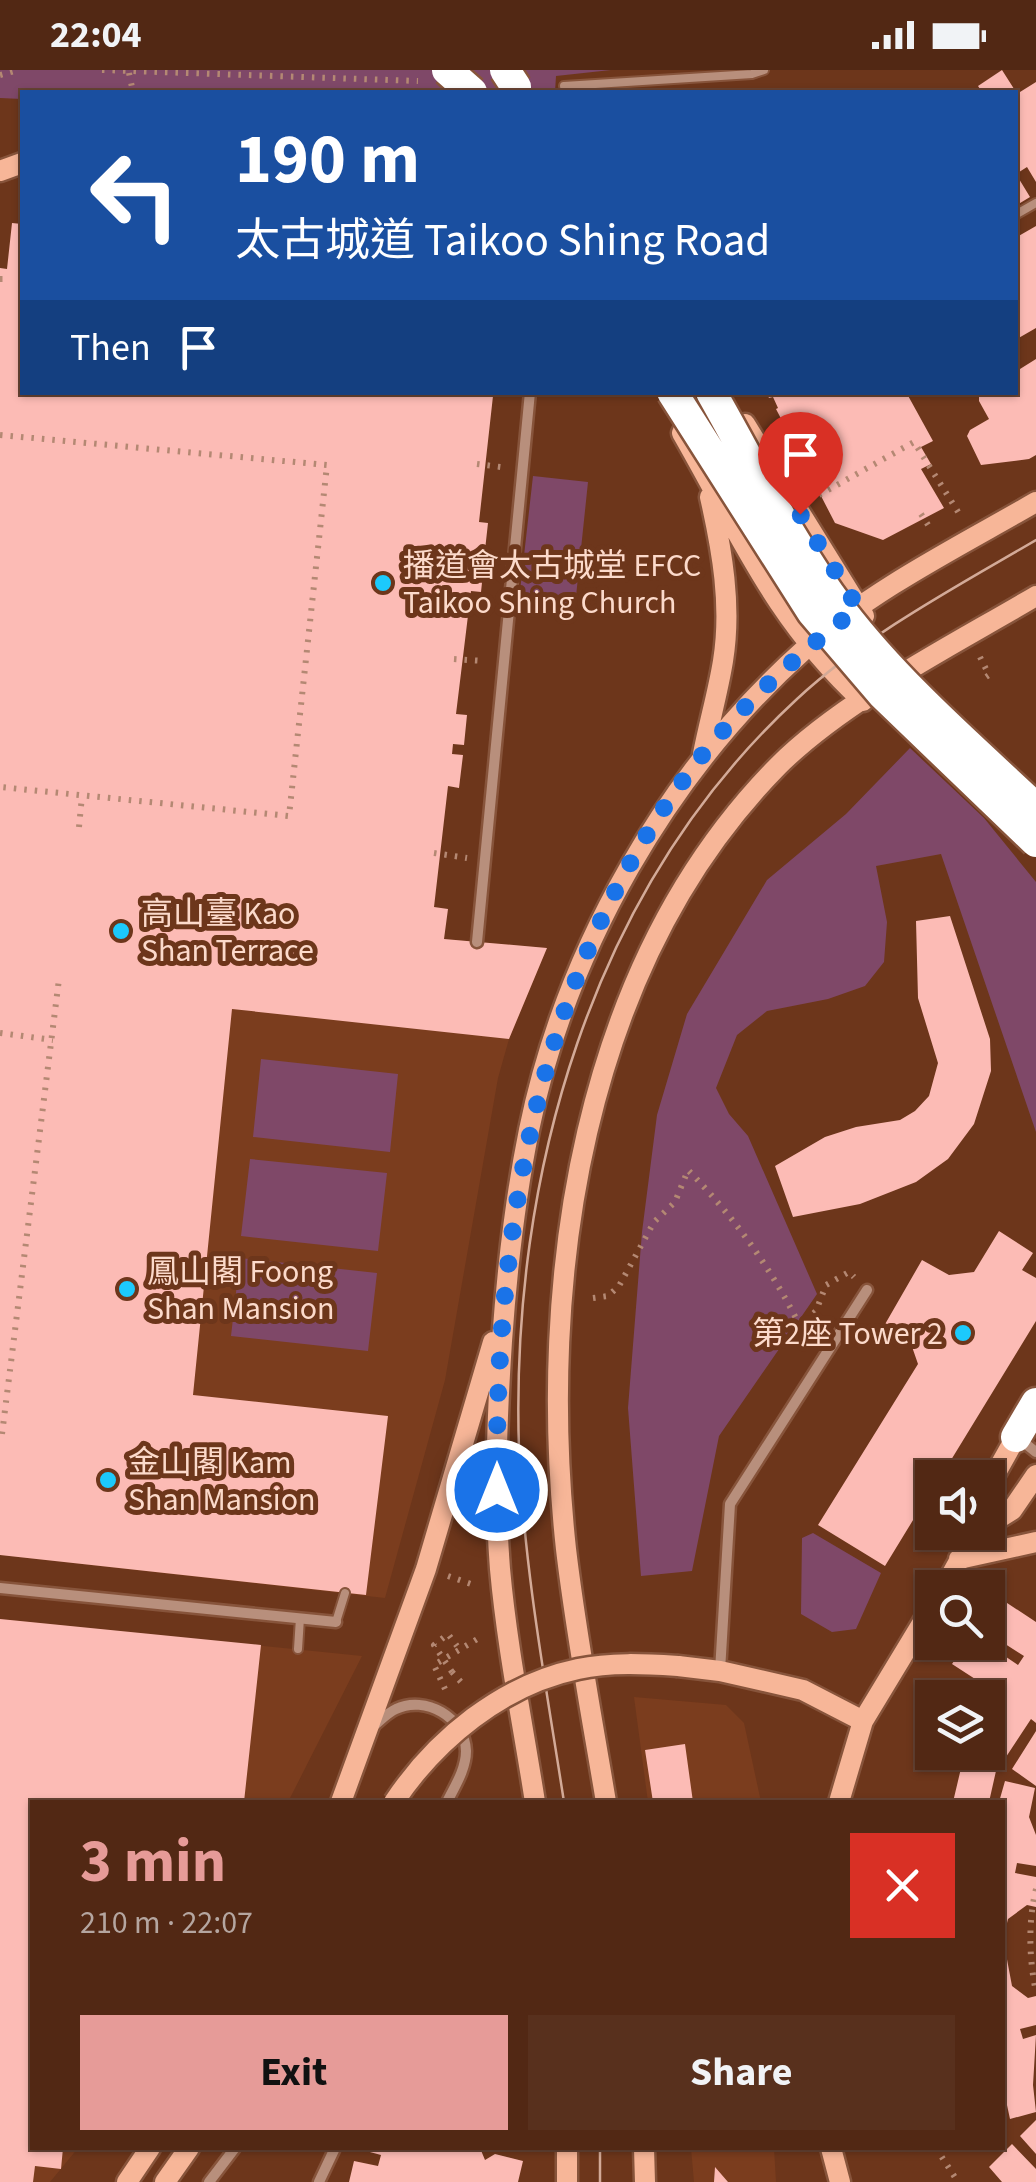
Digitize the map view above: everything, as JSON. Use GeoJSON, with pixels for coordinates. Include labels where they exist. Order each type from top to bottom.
{"type":"FeatureCollection","features":[{"type":"Feature","properties":{"kind":"highway"},"geometry":{"type":"LineString","coordinates":[[436,76],[469,90]]}},
{"type":"Feature","properties":{"kind":"highway"},"geometry":{"type":"LineString","coordinates":[[674,395],[812,612],[883,694],[1036,842]]}},
{"type":"Feature","properties":{"kind":"highway"},"geometry":{"type":"LineString","coordinates":[[713,395],[791,534],[840,609],[897,678],[1036,808]]}},
{"type":"Feature","properties":{"kind":"highway"},"geometry":{"type":"LineString","coordinates":[[1026,1444],[1036,1403]]}},
{"type":"Feature","properties":{"kind":"main road"},"geometry":{"type":"LineString","coordinates":[[660,395],[765,585],[808,646],[864,700]]}},
{"type":"Feature","properties":{"kind":"main road"},"geometry":{"type":"LineString","coordinates":[[727,395],[858,608],[909,672]]}},
{"type":"Feature","properties":{"kind":"main road"},"geometry":{"type":"LineString","coordinates":[[702,756],[724,659],[726,619],[721,546],[704,471]]}},
{"type":"Feature","properties":{"kind":"main road"},"geometry":{"type":"LineString","coordinates":[[534,1800],[500,1573],[498,1399],[505,1297],[529,1128],[578,975],[647,838],[702,756],[738,714],[808,646],[858,608],[1036,502]]}},
{"type":"Feature","properties":{"kind":"main road"},"geometry":{"type":"LineString","coordinates":[[606,1800],[566,1549],[559,1452],[558,1350],[565,1256],[591,1114],[638,981],[666,921],[697,870],[778,766],[806,740],[864,700],[1036,596]]}},
{"type":"Feature","properties":{"kind":"main road"},"geometry":{"type":"LineString","coordinates":[[342,1800],[426,1569],[505,1297]]}},
{"type":"Feature","properties":{"kind":"main road"},"geometry":{"type":"LineString","coordinates":[[1005,1468],[1026,1444]]}},
{"type":"Feature","properties":{"kind":"main road"},"geometry":{"type":"LineString","coordinates":[[1005,1514],[1036,1475]]}},
{"type":"Feature","properties":{"kind":"main road"},"geometry":{"type":"LineString","coordinates":[[959,1559],[1036,1542]]}},
{"type":"Feature","properties":{"kind":"main road"},"geometry":{"type":"LineString","coordinates":[[953,1570],[965,1550]]}},
{"type":"Feature","properties":{"kind":"main road"},"geometry":{"type":"LineString","coordinates":[[841,1800],[863,1721],[915,1635]]}},
{"type":"Feature","properties":{"kind":"main road"},"geometry":{"type":"LineString","coordinates":[[396,1800],[437,1748],[470,1720],[506,1696],[578,1669],[631,1663],[720,1670],[803,1690],[863,1721]]}},
{"type":"Feature","properties":{"kind":"main road"},"geometry":{"type":"LineString","coordinates":[[165,2182],[187,2150]]}},
{"type":"Feature","properties":{"kind":"main road"},"geometry":{"type":"LineString","coordinates":[[567,2150],[567,2182]]}},
{"type":"Feature","properties":{"kind":"main road"},"geometry":{"type":"LineString","coordinates":[[644,2150],[645,2182]]}},
{"type":"Feature","properties":{"kind":"main road"},"geometry":{"type":"LineString","coordinates":[[832,2150],[840,2182]]}},
{"type":"Feature","properties":{"kind":"street"},"geometry":{"type":"LineString","coordinates":[[477,942],[530,395]]}},
{"type":"Feature","properties":{"kind":"street"},"geometry":{"type":"LineString","coordinates":[[720,1670],[730,1504],[867,1290]]}},
{"type":"Feature","properties":{"kind":"street"},"geometry":{"type":"LineString","coordinates":[[0,1588],[336,1622]]}},
{"type":"Feature","properties":{"kind":"street"},"geometry":{"type":"LineString","coordinates":[[370,1729],[394,1710],[413,1704],[430,1707],[457,1724],[464,1739],[464,1764],[448,1800]]}},
{"type":"Feature","properties":{"kind":"street"},"geometry":{"type":"LineString","coordinates":[[209,2182],[233,2150]]}},
{"type":"Feature","properties":{"kind":"street"},"geometry":{"type":"LineString","coordinates":[[319,2182],[335,2150]]}},
{"type":"Feature","properties":{"kind":"lane"},"geometry":{"type":"LineString","coordinates":[[564,86],[752,74],[764,70]]}},
{"type":"Feature","properties":{"kind":"lane"},"geometry":{"type":"LineString","coordinates":[[336,1622],[345,1593]]}},
{"type":"Feature","properties":{"kind":"lane"},"geometry":{"type":"LineString","coordinates":[[298,1650],[300,1618]]}},
{"type":"Feature","properties":{"kind":"path"},"geometry":{"type":"LineString","coordinates":[[0,75],[18,70]]}},
{"type":"Feature","properties":{"kind":"path"},"geometry":{"type":"LineString","coordinates":[[102,70],[436,76]]}},
{"type":"Feature","properties":{"kind":"path"},"geometry":{"type":"LineString","coordinates":[[129,73],[133,90]]}},
{"type":"Feature","properties":{"kind":"path"},"geometry":{"type":"LineString","coordinates":[[0,436],[327,465],[289,816],[0,787]]}},
{"type":"Feature","properties":{"kind":"path"},"geometry":{"type":"LineString","coordinates":[[814,498],[914,442],[960,515]]}},
{"type":"Feature","properties":{"kind":"path"},"geometry":{"type":"LineString","coordinates":[[478,464],[488,466]]}},
{"type":"Feature","properties":{"kind":"path"},"geometry":{"type":"LineString","coordinates":[[922,514],[932,531]]}},
{"type":"Feature","properties":{"kind":"path"},"geometry":{"type":"LineString","coordinates":[[454,659],[466,660]]}},
{"type":"Feature","properties":{"kind":"path"},"geometry":{"type":"LineString","coordinates":[[78,827],[82,796]]}},
{"type":"Feature","properties":{"kind":"path"},"geometry":{"type":"LineString","coordinates":[[434,852],[472,859]]}},
{"type":"Feature","properties":{"kind":"path"},"geometry":{"type":"LineString","coordinates":[[2,1434],[59,980]]}},
{"type":"Feature","properties":{"kind":"path"},"geometry":{"type":"LineString","coordinates":[[0,1032],[52,1040]]}},
{"type":"Feature","properties":{"kind":"path"},"geometry":{"type":"LineString","coordinates":[[593,1298],[608,1296],[619,1286],[654,1222],[675,1202],[688,1170],[737,1224],[800,1326],[816,1311],[826,1285],[849,1272],[867,1290]]}},
{"type":"Feature","properties":{"kind":"path"},"geometry":{"type":"LineString","coordinates":[[458,1649],[448,1634],[434,1645],[460,1682]]}},
{"type":"Feature","properties":{"kind":"path"},"geometry":{"type":"LineString","coordinates":[[446,1692],[434,1666],[478,1638]]}},
{"type":"Feature","properties":{"kind":"path"},"geometry":{"type":"LineString","coordinates":[[1036,1888],[1031,1924],[1036,1992]]}},
{"type":"Feature","properties":{"kind":"path"},"geometry":{"type":"LineString","coordinates":[[937,2150],[958,2182]]}},
{"type":"Feature","properties":{"kind":"shaded area"},"geometry":{"type":"Polygon","coordinates":[[[0,70],[611,70],[556,76],[555,90],[20,90],[20,99],[0,98],[0,70]]]}},
{"type":"Feature","properties":{"kind":"shaded area"},"geometry":{"type":"Polygon","coordinates":[[[533,476],[588,482],[575,606],[519,600],[533,476]]]}},
{"type":"Feature","properties":{"kind":"shaded area"},"geometry":{"type":"Polygon","coordinates":[[[910,748],[984,818],[1036,882],[1036,1132],[941,854],[876,866],[887,922],[884,962],[865,986],[828,999],[767,1011],[737,1035],[716,1088],[729,1114],[748,1136],[817,1294],[719,1436],[692,1571],[641,1576],[628,1408],[642,1232],[657,1115],[687,1014],[767,880],[846,814],[910,748]]]}},
{"type":"Feature","properties":{"kind":"shaded area"},"geometry":{"type":"Polygon","coordinates":[[[430,938],[547,948],[509,1039],[498,1078],[445,1380],[385,1598],[0,1555],[0,1434],[191,991],[430,938]]]}},
{"type":"Feature","properties":{"kind":"shaded area"},"geometry":{"type":"Polygon","coordinates":[[[261,1059],[398,1074],[390,1152],[253,1137],[261,1059]]]}},
{"type":"Feature","properties":{"kind":"shaded area"},"geometry":{"type":"Polygon","coordinates":[[[250,1159],[387,1173],[378,1251],[241,1236],[250,1159]]]}},
{"type":"Feature","properties":{"kind":"shaded area"},"geometry":{"type":"Polygon","coordinates":[[[240,1258],[377,1273],[368,1351],[231,1336],[240,1258]]]}},
{"type":"Feature","properties":{"kind":"shaded area"},"geometry":{"type":"Polygon","coordinates":[[[813,1533],[881,1573],[856,1629],[832,1632],[801,1614],[802,1538],[813,1533]]]}},
{"type":"Feature","properties":{"kind":"shaded area"},"geometry":{"type":"Polygon","coordinates":[[[0,1619],[362,1656],[289,1800],[30,1800],[30,2150],[76,2150],[50,2182],[0,2182],[0,1619]]]}},
{"type":"Feature","properties":{"kind":"shaded area"},"geometry":{"type":"Polygon","coordinates":[[[634,1697],[726,1705],[744,1723],[761,1800],[648,1800],[634,1697]]]}},
{"type":"Feature","properties":{"kind":"shaded area"},"geometry":{"type":"Polygon","coordinates":[[[691,2150],[774,2150],[776,2182],[694,2182],[691,2150]]]}},
{"type":"Feature","properties":{"kind":"building"},"geometry":{"type":"Polygon","coordinates":[[[1002,70],[1015,90],[981,90],[978,86],[1002,70]]]}},
{"type":"Feature","properties":{"kind":"building"},"geometry":{"type":"Polygon","coordinates":[[[1036,82],[1036,182],[1027,167],[1018,173],[1018,93],[1036,82]]]}},
{"type":"Feature","properties":{"kind":"building"},"geometry":{"type":"Polygon","coordinates":[[[1018,177],[1030,197],[1018,204],[1018,177]]]}},
{"type":"Feature","properties":{"kind":"building","name":"高山臺 Kao Shan Terrace"},"geometry":{"type":"Polygon","coordinates":[[[12,223],[20,224],[20,395],[502,395],[493,396],[479,522],[488,523],[485,550],[476,549],[474,563],[484,564],[481,592],[471,591],[456,714],[467,715],[464,745],[453,744],[452,754],[463,755],[459,788],[448,786],[434,907],[448,909],[444,939],[547,948],[509,1039],[232,1009],[193,1395],[388,1416],[366,1595],[0,1555],[0,268],[7,269],[12,223]]]}},
{"type":"Feature","properties":{"kind":"building"},"geometry":{"type":"Polygon","coordinates":[[[1036,226],[1036,328],[1018,338],[1018,236],[1036,226]]]}},
{"type":"Feature","properties":{"kind":"building"},"geometry":{"type":"Polygon","coordinates":[[[1036,359],[1036,455],[981,465],[967,436],[989,419],[979,395],[1018,395],[1018,370],[1036,359]]]}},
{"type":"Feature","properties":{"kind":"building"},"geometry":{"type":"Polygon","coordinates":[[[768,395],[908,395],[933,441],[921,447],[931,464],[921,469],[944,508],[883,540],[835,523],[773,397],[768,395]]]}},
{"type":"Feature","properties":{"kind":"building"},"geometry":{"type":"Polygon","coordinates":[[[950,916],[990,1039],[991,1071],[974,1124],[948,1159],[916,1182],[860,1204],[793,1217],[775,1166],[825,1137],[900,1120],[929,1096],[938,1063],[918,998],[916,921],[950,916]]]}},
{"type":"Feature","properties":{"kind":"building"},"geometry":{"type":"Polygon","coordinates":[[[999,1231],[1033,1253],[1022,1270],[1036,1278],[1036,1321],[951,1460],[915,1460],[915,1517],[885,1566],[818,1525],[918,1364],[910,1341],[884,1326],[922,1260],[949,1275],[974,1272],[999,1231]]]}},
{"type":"Feature","properties":{"kind":"building"},"geometry":{"type":"Polygon","coordinates":[[[1005,1602],[1036,1622],[1036,1723],[1031,1719],[1005,1758],[1005,1680],[977,1680],[952,1664],[955,1660],[1005,1660],[1005,1656],[1018,1665],[1024,1656],[1005,1644],[1005,1602]]]}},
{"type":"Feature","properties":{"kind":"building"},"geometry":{"type":"Polygon","coordinates":[[[0,1619],[261,1645],[244,1800],[30,1800],[30,2150],[63,2150],[61,2169],[35,2166],[33,2182],[0,2182],[0,1619]]]}},
{"type":"Feature","properties":{"kind":"building"},"geometry":{"type":"Polygon","coordinates":[[[1036,1731],[1036,1786],[1012,1769],[1036,1731]]]}},
{"type":"Feature","properties":{"kind":"building"},"geometry":{"type":"Polygon","coordinates":[[[685,1744],[693,1800],[653,1800],[645,1750],[685,1744]]]}},
{"type":"Feature","properties":{"kind":"building"},"geometry":{"type":"Polygon","coordinates":[[[961,1770],[996,1771],[989,1800],[953,1800],[961,1770]]]}},
{"type":"Feature","properties":{"kind":"building"},"geometry":{"type":"Polygon","coordinates":[[[1005,1781],[1035,1788],[1029,1817],[1036,1835],[1036,1866],[1017,1863],[1015,1873],[1036,1877],[1036,1907],[1027,1905],[1008,1919],[1005,1931],[1005,1800],[1000,1800],[1005,1781]]]}},
{"type":"Feature","properties":{"kind":"building"},"geometry":{"type":"Polygon","coordinates":[[[1005,1954],[1012,1986],[1028,1998],[1036,1996],[1036,2025],[1020,2029],[1023,2039],[1036,2035],[1036,2112],[1010,2119],[1005,2096],[1005,1954]]]}},
{"type":"Feature","properties":{"kind":"building"},"geometry":{"type":"Polygon","coordinates":[[[1036,2120],[1036,2154],[1020,2136],[1036,2120]]]}},
{"type":"Feature","properties":{"kind":"building"},"geometry":{"type":"Polygon","coordinates":[[[1012,2144],[1036,2169],[1036,2182],[1002,2182],[989,2167],[1012,2144]]]}},
{"type":"Feature","properties":{"kind":"building"},"geometry":{"type":"Polygon","coordinates":[[[362,2150],[481,2150],[485,2160],[495,2154],[523,2161],[518,2182],[349,2182],[354,2161],[378,2166],[381,2155],[362,2150]]]}},
{"type":"Feature","properties":{"kind":"building"},"geometry":{"type":"Polygon","coordinates":[[[715,2167],[728,2182],[714,2182],[715,2167]]]}},
{"type":"Feature","properties":{"kind":"tram line"},"geometry":{"type":"LineString","coordinates":[[564,1800],[526,1538],[519,1450],[520,1347],[530,1244],[549,1142],[577,1043],[616,948],[665,858],[726,775],[797,699],[852,653],[1036,540]]}},
{"type":"Feature","properties":{"kind":"tram line"},"geometry":{"type":"LineString","coordinates":[[600,2150],[600,2182]]}},
{"type":"Feature","properties":{"kind":"place","name":"播道會太古城堂 EFCC Taikoo Shing Church"},"geometry":{"type":"Point","coordinates":[383,583]}},
{"type":"Feature","properties":{"kind":"place","name":"高山臺 Kao Shan Terrace"},"geometry":{"type":"Point","coordinates":[121,931]}},
{"type":"Feature","properties":{"kind":"place","name":"鳳山閣 Foong Shan Mansion"},"geometry":{"type":"Point","coordinates":[127,1289]}},
{"type":"Feature","properties":{"kind":"place","name":"第2座 Tower 2"},"geometry":{"type":"Point","coordinates":[963,1333]}},
{"type":"Feature","properties":{"kind":"place","name":"金山閣 Kam Shan Mansion"},"geometry":{"type":"Point","coordinates":[108,1480]}},
{"type":"Feature","properties":{"kind":"route"},"geometry":{"type":"LineString","coordinates":[[497,1490],[498,1399],[515,1211],[529,1128],[549,1055],[578,975],[647,838],[702,756],[776,676],[858,608],[800,514]]}}]}
